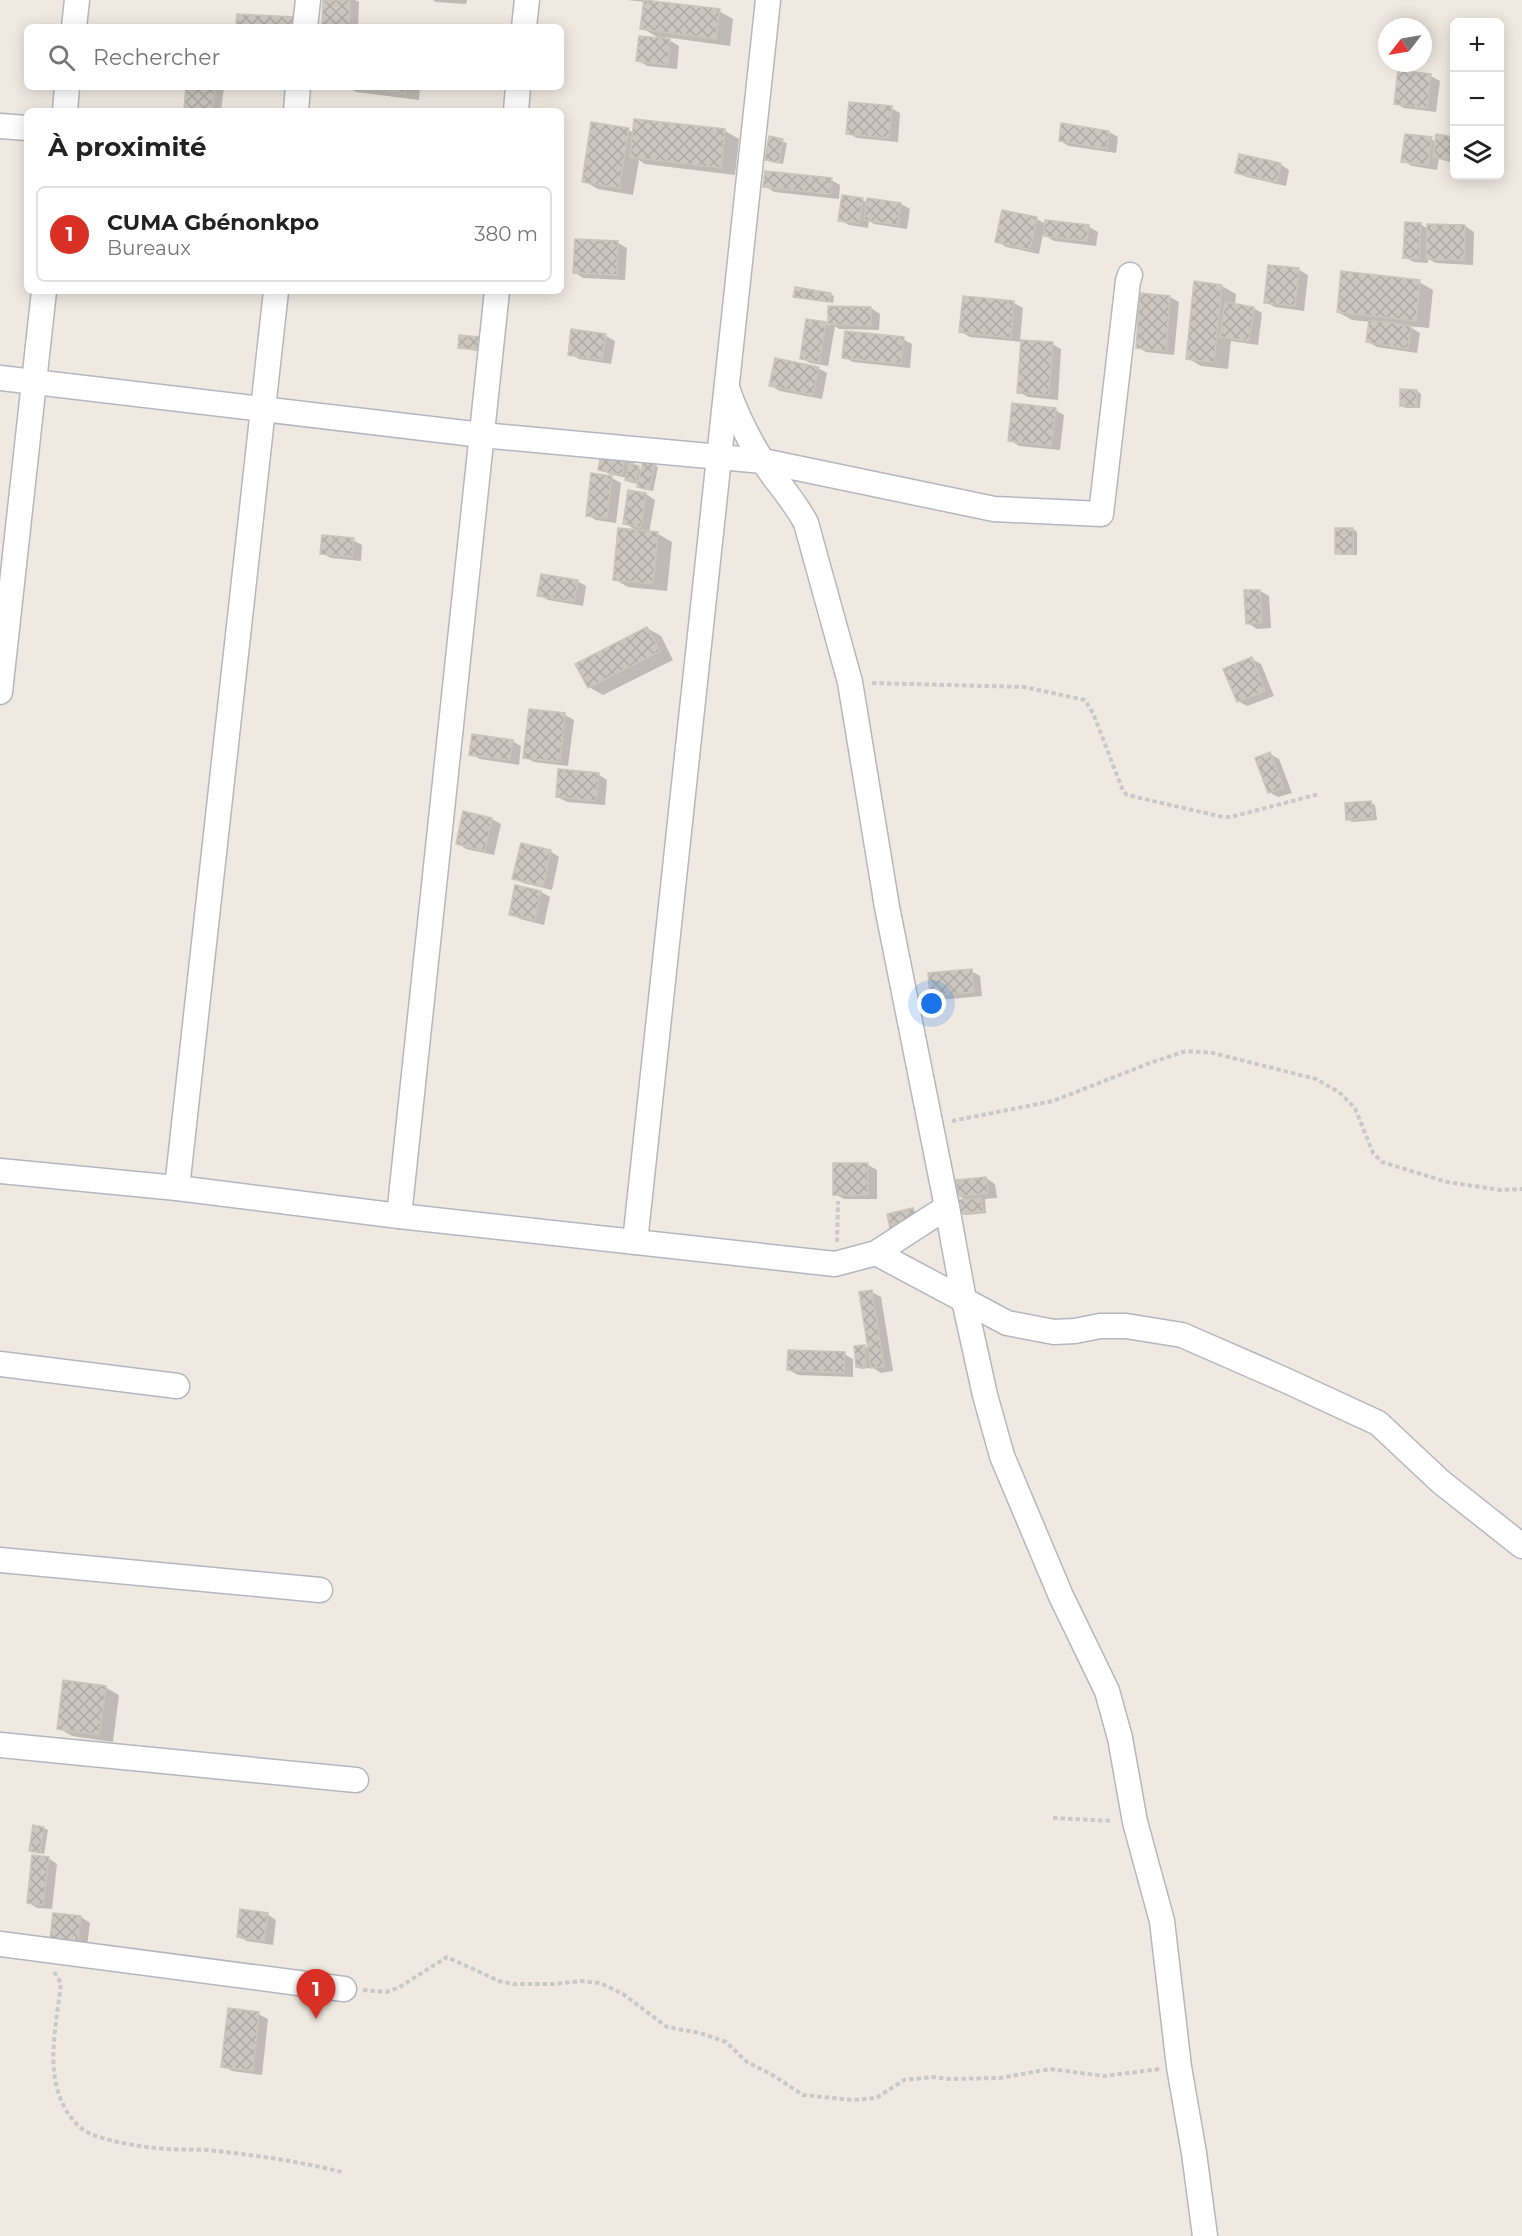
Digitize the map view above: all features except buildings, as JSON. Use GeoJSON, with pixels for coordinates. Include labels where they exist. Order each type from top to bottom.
{"type":"FeatureCollection","features":[{"type":"Feature","properties":{"kind":"street"},"geometry":{"type":"LineString","coordinates":[[74,24],[77,0]]}},
{"type":"Feature","properties":{"kind":"street"},"geometry":{"type":"LineString","coordinates":[[305,24],[308,0]]}},
{"type":"Feature","properties":{"kind":"street"},"geometry":{"type":"LineString","coordinates":[[524,24],[527,0]]}},
{"type":"Feature","properties":{"kind":"street"},"geometry":{"type":"LineString","coordinates":[[635,1242],[768,0]]}},
{"type":"Feature","properties":{"kind":"street"},"geometry":{"type":"LineString","coordinates":[[65,108],[67,90]]}},
{"type":"Feature","properties":{"kind":"street"},"geometry":{"type":"LineString","coordinates":[[296,108],[298,90]]}},
{"type":"Feature","properties":{"kind":"street"},"geometry":{"type":"LineString","coordinates":[[516,108],[518,90]]}},
{"type":"Feature","properties":{"kind":"street"},"geometry":{"type":"LineString","coordinates":[[0,126],[24,128]]}},
{"type":"Feature","properties":{"kind":"street"},"geometry":{"type":"LineString","coordinates":[[0,378],[482,435],[763,461],[994,509],[1101,514],[1130,275]]}},
{"type":"Feature","properties":{"kind":"street"},"geometry":{"type":"LineString","coordinates":[[0,692],[6,579],[45,294]]}},
{"type":"Feature","properties":{"kind":"street"},"geometry":{"type":"LineString","coordinates":[[177,1188],[276,294]]}},
{"type":"Feature","properties":{"kind":"street"},"geometry":{"type":"LineString","coordinates":[[399,1216],[497,294]]}},
{"type":"Feature","properties":{"kind":"street"},"geometry":{"type":"LineString","coordinates":[[727,388],[740,423],[806,523],[850,682],[887,908],[964,1300],[985,1395],[1002,1456],[1061,1596],[1107,1691],[1120,1738],[1135,1822],[1162,1921],[1179,2067],[1205,2236]]}},
{"type":"Feature","properties":{"kind":"street"},"geometry":{"type":"LineString","coordinates":[[0,1171],[177,1188],[399,1216],[835,1264],[876,1253],[947,1208]]}},
{"type":"Feature","properties":{"kind":"street"},"geometry":{"type":"LineString","coordinates":[[876,1253],[1007,1323],[1025,1328],[1064,1331],[1100,1326],[1159,1330],[1182,1335],[1236,1357],[1378,1423],[1441,1482],[1522,1546]]}},
{"type":"Feature","properties":{"kind":"street"},"geometry":{"type":"LineString","coordinates":[[0,1364],[177,1386]]}},
{"type":"Feature","properties":{"kind":"street"},"geometry":{"type":"LineString","coordinates":[[0,1560],[320,1590]]}},
{"type":"Feature","properties":{"kind":"street"},"geometry":{"type":"LineString","coordinates":[[0,1745],[356,1780]]}},
{"type":"Feature","properties":{"kind":"street"},"geometry":{"type":"LineString","coordinates":[[0,1944],[344,1989]]}},
{"type":"Feature","properties":{"kind":"path"},"geometry":{"type":"LineString","coordinates":[[850,682],[1024,687],[1085,700],[1093,713],[1123,791],[1127,795],[1222,817],[1231,817],[1318,794]]}},
{"type":"Feature","properties":{"kind":"path"},"geometry":{"type":"LineString","coordinates":[[931,1126],[1053,1101],[1150,1063],[1186,1052],[1213,1053],[1316,1079],[1339,1092],[1355,1108],[1373,1152],[1382,1162],[1448,1182],[1501,1190],[1522,1189]]}},
{"type":"Feature","properties":{"kind":"path"},"geometry":{"type":"LineString","coordinates":[[835,1264],[838,1201]]}},
{"type":"Feature","properties":{"kind":"path"},"geometry":{"type":"LineString","coordinates":[[1053,1818],[1135,1822]]}},
{"type":"Feature","properties":{"kind":"path"},"geometry":{"type":"LineString","coordinates":[[38,1949],[61,1983],[54,2074],[61,2101],[75,2123],[89,2133],[126,2143],[165,2149],[205,2150],[310,2164],[342,2172]]}},
{"type":"Feature","properties":{"kind":"path"},"geometry":{"type":"LineString","coordinates":[[344,1989],[386,1992],[398,1988],[447,1957],[499,1981],[513,1984],[600,1983],[623,1994],[667,2027],[700,2033],[726,2042],[747,2062],[771,2074],[803,2095],[828,2098],[853,2100],[876,2098],[904,2080],[933,2077],[1000,2078],[1050,2069],[1104,2076],[1179,2067]]}},
{"type":"Feature","properties":{"kind":"place","name":"CUMA Gbénonkpo"},"geometry":{"type":"Point","coordinates":[316,2019]}}]}
